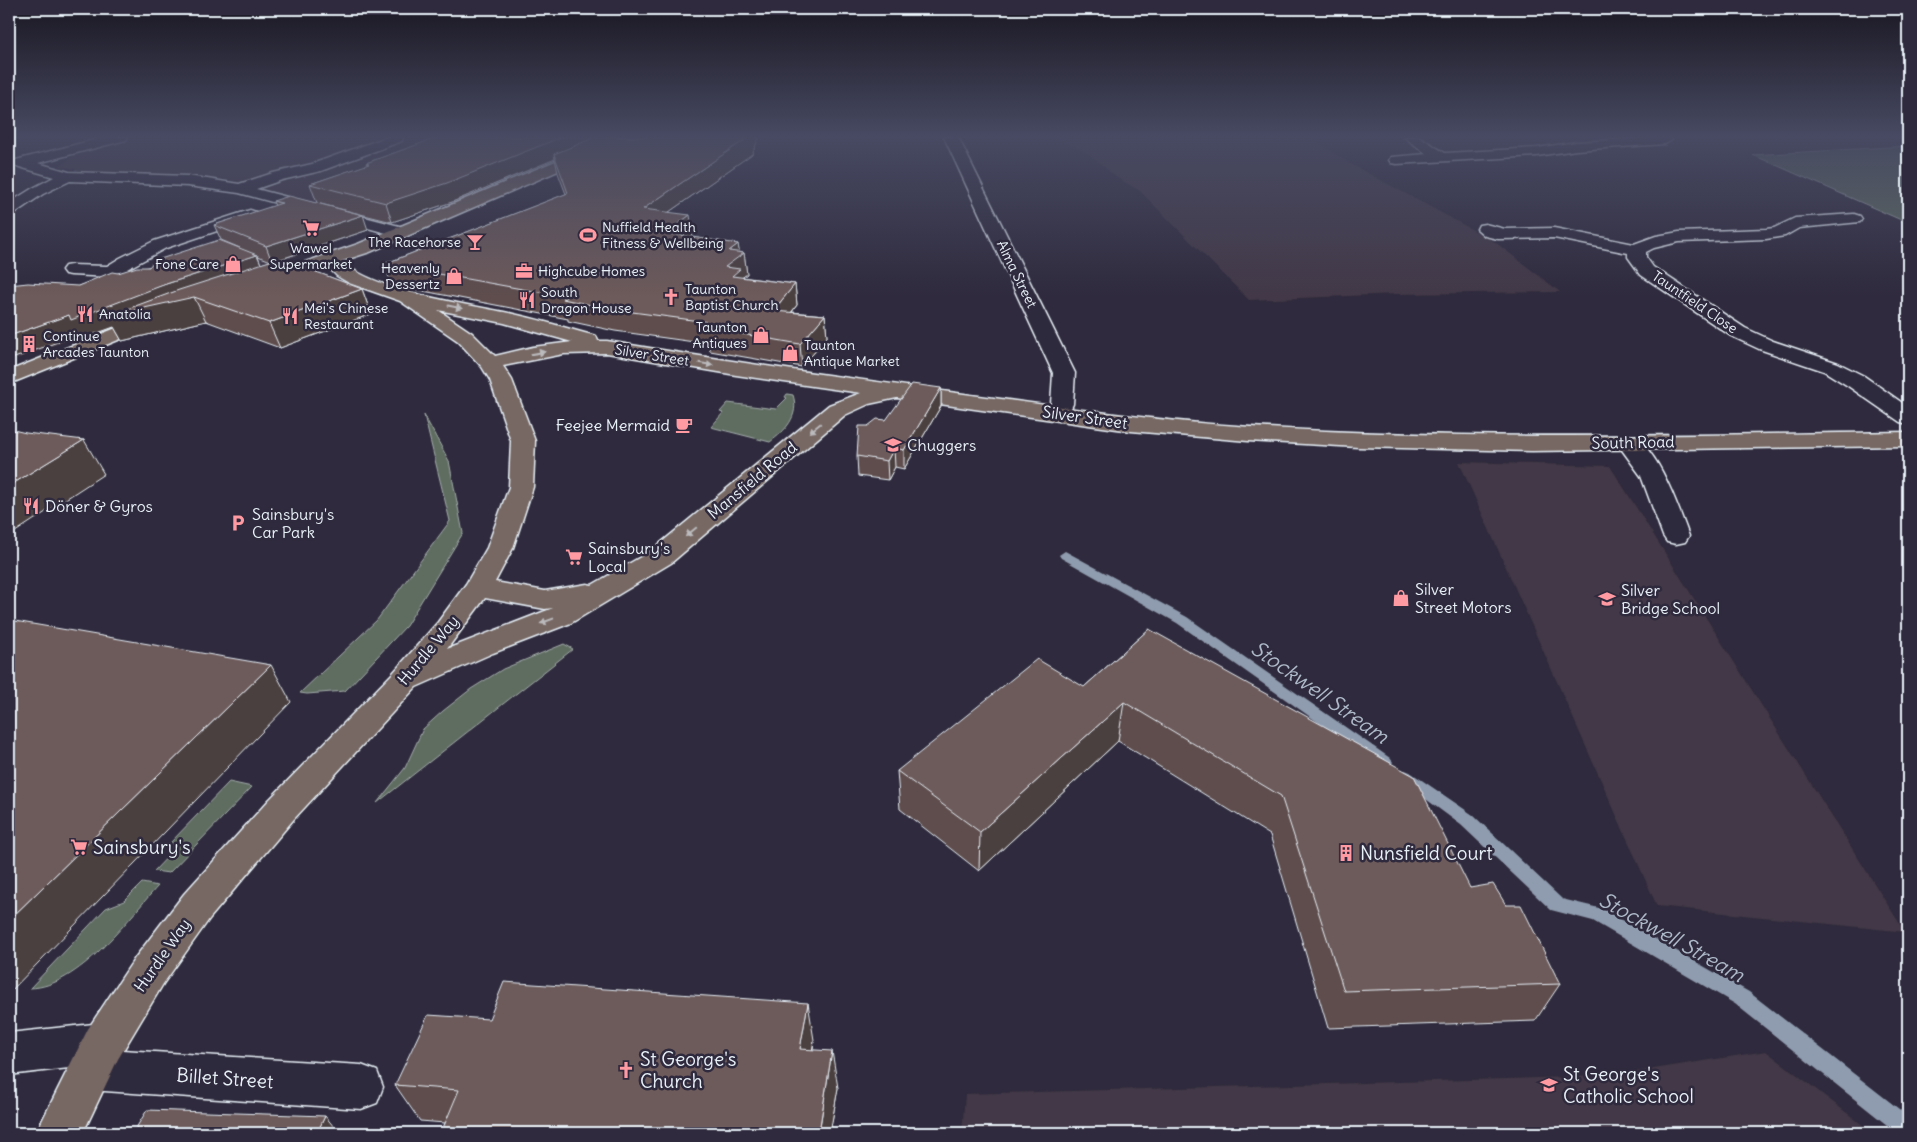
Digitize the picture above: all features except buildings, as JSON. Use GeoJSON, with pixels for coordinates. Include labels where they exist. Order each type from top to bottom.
{"type":"FeatureCollection","features":[{"type":"Feature","properties":{"kind":"main road"},"geometry":{"type":"LineString","coordinates":[[257,284],[332,261],[499,190]]}},
{"type":"Feature","properties":{"kind":"main road","name":"Hurdle Way"},"geometry":{"type":"LineString","coordinates":[[59,1133],[96,1057],[149,971],[197,906],[281,810],[404,681],[448,629],[478,588],[500,548],[521,487],[524,441],[501,380],[490,363],[465,337],[407,297],[355,278],[343,272],[332,261]]}},
{"type":"Feature","properties":{"kind":"main road"},"geometry":{"type":"LineString","coordinates":[[407,297],[563,333],[582,338],[606,348]]}},
{"type":"Feature","properties":{"kind":"main road"},"geometry":{"type":"LineString","coordinates":[[9,378],[166,315]]}},
{"type":"Feature","properties":{"kind":"main road","name":"Silver Street"},"geometry":{"type":"LineString","coordinates":[[490,363],[564,348],[606,348],[814,380],[1058,414],[1199,431],[1358,440]]}},
{"type":"Feature","properties":{"kind":"main road"},"geometry":{"type":"LineString","coordinates":[[814,380],[830,391],[836,401],[837,410]]}},
{"type":"Feature","properties":{"kind":"main road","name":"Mansfield Road"},"geometry":{"type":"LineString","coordinates":[[404,681],[482,646],[561,616],[662,557],[837,410],[863,400],[908,392]]}},
{"type":"Feature","properties":{"kind":"main road","name":"South Road"},"geometry":{"type":"LineString","coordinates":[[1358,440],[1532,444],[1908,438]]}},
{"type":"Feature","properties":{"kind":"main road","name":"Mansfield Road"},"geometry":{"type":"LineString","coordinates":[[478,588],[545,600],[606,590]]}},
{"type":"Feature","properties":{"kind":"street"},"geometry":{"type":"LineString","coordinates":[[9,210],[39,190]]}},
{"type":"Feature","properties":{"kind":"street"},"geometry":{"type":"LineString","coordinates":[[245,190],[401,232]]}},
{"type":"Feature","properties":{"kind":"street","name":"Alma Street"},"geometry":{"type":"LineString","coordinates":[[977,190],[1064,373],[1062,404],[1058,414]]}},
{"type":"Feature","properties":{"kind":"street"},"geometry":{"type":"LineString","coordinates":[[111,272],[127,259],[151,248],[289,201]]}},
{"type":"Feature","properties":{"kind":"street"},"geometry":{"type":"LineString","coordinates":[[1485,229],[1493,234],[1524,232],[1560,234],[1637,250],[1643,245],[1670,238],[1766,234],[1778,232],[1795,223],[1854,219]]}},
{"type":"Feature","properties":{"kind":"street","name":"Tauntfield Close"},"geometry":{"type":"LineString","coordinates":[[1637,250],[1637,257],[1647,270],[1738,332],[1766,345],[1831,367],[1856,381],[1908,417]]}},
{"type":"Feature","properties":{"kind":"street"},"geometry":{"type":"LineString","coordinates":[[71,270],[111,272],[152,279]]}},
{"type":"Feature","properties":{"kind":"street"},"geometry":{"type":"LineString","coordinates":[[1629,443],[1653,475],[1676,536]]}},
{"type":"Feature","properties":{"kind":"street","name":"Billet Street"},"geometry":{"type":"LineString","coordinates":[[9,1054],[96,1057],[361,1087]]}},
{"type":"Feature","properties":{"kind":"shaded area"},"geometry":{"type":"Polygon","coordinates":[[[266,190],[478,190],[451,202],[274,264],[9,362],[9,305],[131,282],[309,202],[266,190]]]}},
{"type":"Feature","properties":{"kind":"shaded area"},"geometry":{"type":"Polygon","coordinates":[[[1399,190],[1495,242],[1560,292],[1397,294],[1249,300],[1140,191],[1399,190]]]}},
{"type":"Feature","properties":{"kind":"shaded area","name":"Silver Bridge School"},"geometry":{"type":"Polygon","coordinates":[[[1459,462],[1610,466],[1905,932],[1657,906],[1459,462]]]}},
{"type":"Feature","properties":{"kind":"shaded area","name":"St George's Catholic School"},"geometry":{"type":"Polygon","coordinates":[[[1766,1051],[1873,1133],[962,1133],[965,1094],[1610,1076],[1766,1051]]]}},
{"type":"Feature","properties":{"kind":"green space"},"geometry":{"type":"Polygon","coordinates":[[[1833,190],[1908,190],[1908,223],[1833,190]]]}},
{"type":"Feature","properties":{"kind":"green space"},"geometry":{"type":"Polygon","coordinates":[[[787,394],[793,395],[795,403],[793,416],[786,428],[770,442],[711,427],[723,413],[720,412],[728,403],[776,409],[787,398],[785,397],[787,394]]]}},
{"type":"Feature","properties":{"kind":"green space"},"geometry":{"type":"Polygon","coordinates":[[[424,415],[449,461],[463,533],[406,626],[345,691],[300,693],[377,620],[450,521],[424,415]]]}},
{"type":"Feature","properties":{"kind":"green space"},"geometry":{"type":"Polygon","coordinates":[[[564,644],[573,649],[377,803],[405,768],[423,729],[443,711],[471,689],[503,669],[564,644]]]}},
{"type":"Feature","properties":{"kind":"green space"},"geometry":{"type":"Polygon","coordinates":[[[229,782],[252,787],[169,873],[154,871],[173,851],[171,842],[229,782]]]}},
{"type":"Feature","properties":{"kind":"green space"},"geometry":{"type":"Polygon","coordinates":[[[142,883],[158,886],[101,949],[66,976],[48,985],[30,988],[106,908],[124,901],[142,883]]]}},
{"type":"Feature","properties":{"kind":"waterway","name":"Stockwell Stream"},"geometry":{"type":"LineString","coordinates":[[1065,555],[1182,620],[1385,762]]}},
{"type":"Feature","properties":{"kind":"waterway","name":"Stockwell Stream"},"geometry":{"type":"LineString","coordinates":[[1405,776],[1467,820],[1557,905],[1597,914],[1742,998],[1908,1129]]}},
{"type":"Feature","properties":{"kind":"place","name":"Wawel Supermarket"},"geometry":{"type":"Point","coordinates":[311,228]}},
{"type":"Feature","properties":{"kind":"place","name":"Nuffield Health Fitness & Wellbeing"},"geometry":{"type":"Point","coordinates":[588,235]}},
{"type":"Feature","properties":{"kind":"place","name":"The Racehorse"},"geometry":{"type":"Point","coordinates":[475,242]}},
{"type":"Feature","properties":{"kind":"place","name":"Fone Care"},"geometry":{"type":"Point","coordinates":[233,264]}},
{"type":"Feature","properties":{"kind":"place","name":"Highcube Homes"},"geometry":{"type":"Point","coordinates":[524,271]}},
{"type":"Feature","properties":{"kind":"place","name":"Heavenly Dessertz"},"geometry":{"type":"Point","coordinates":[454,276]}},
{"type":"Feature","properties":{"kind":"place","name":"Taunton Baptist Church"},"geometry":{"type":"Point","coordinates":[671,297]}},
{"type":"Feature","properties":{"kind":"place","name":"South Dragon House"},"geometry":{"type":"Point","coordinates":[527,300]}},
{"type":"Feature","properties":{"kind":"place","name":"Anatolia"},"geometry":{"type":"Point","coordinates":[85,314]}},
{"type":"Feature","properties":{"kind":"place","name":"Mei's Chinese Restaurant"},"geometry":{"type":"Point","coordinates":[290,316]}},
{"type":"Feature","properties":{"kind":"place","name":"Taunton Antiques"},"geometry":{"type":"Point","coordinates":[761,335]}},
{"type":"Feature","properties":{"kind":"place","name":"Continue Arcades Taunton"},"geometry":{"type":"Point","coordinates":[29,344]}},
{"type":"Feature","properties":{"kind":"place","name":"Taunton Antique Market"},"geometry":{"type":"Point","coordinates":[790,353]}},
{"type":"Feature","properties":{"kind":"place","name":"Feejee Mermaid"},"geometry":{"type":"Point","coordinates":[684,425]}},
{"type":"Feature","properties":{"kind":"place","name":"Chuggers"},"geometry":{"type":"Point","coordinates":[893,445]}},
{"type":"Feature","properties":{"kind":"place","name":"Döner & Gyros"},"geometry":{"type":"Point","coordinates":[31,506]}},
{"type":"Feature","properties":{"kind":"place","name":"Sainsbury's Car Park"},"geometry":{"type":"Point","coordinates":[238,523]}},
{"type":"Feature","properties":{"kind":"place","name":"Sainsbury's Local"},"geometry":{"type":"Point","coordinates":[574,557]}},
{"type":"Feature","properties":{"kind":"place","name":"Silver Street Motors"},"geometry":{"type":"Point","coordinates":[1401,598]}},
{"type":"Feature","properties":{"kind":"place","name":"Silver Bridge School"},"geometry":{"type":"Point","coordinates":[1607,599]}},
{"type":"Feature","properties":{"kind":"place","name":"Sainsbury's"},"geometry":{"type":"Point","coordinates":[79,847]}},
{"type":"Feature","properties":{"kind":"place","name":"Nunsfield Court"},"geometry":{"type":"Point","coordinates":[1346,853]}},
{"type":"Feature","properties":{"kind":"place","name":"St George's Church"},"geometry":{"type":"Point","coordinates":[626,1070]}},
{"type":"Feature","properties":{"kind":"place","name":"St George's Catholic School"},"geometry":{"type":"Point","coordinates":[1549,1085]}}]}
